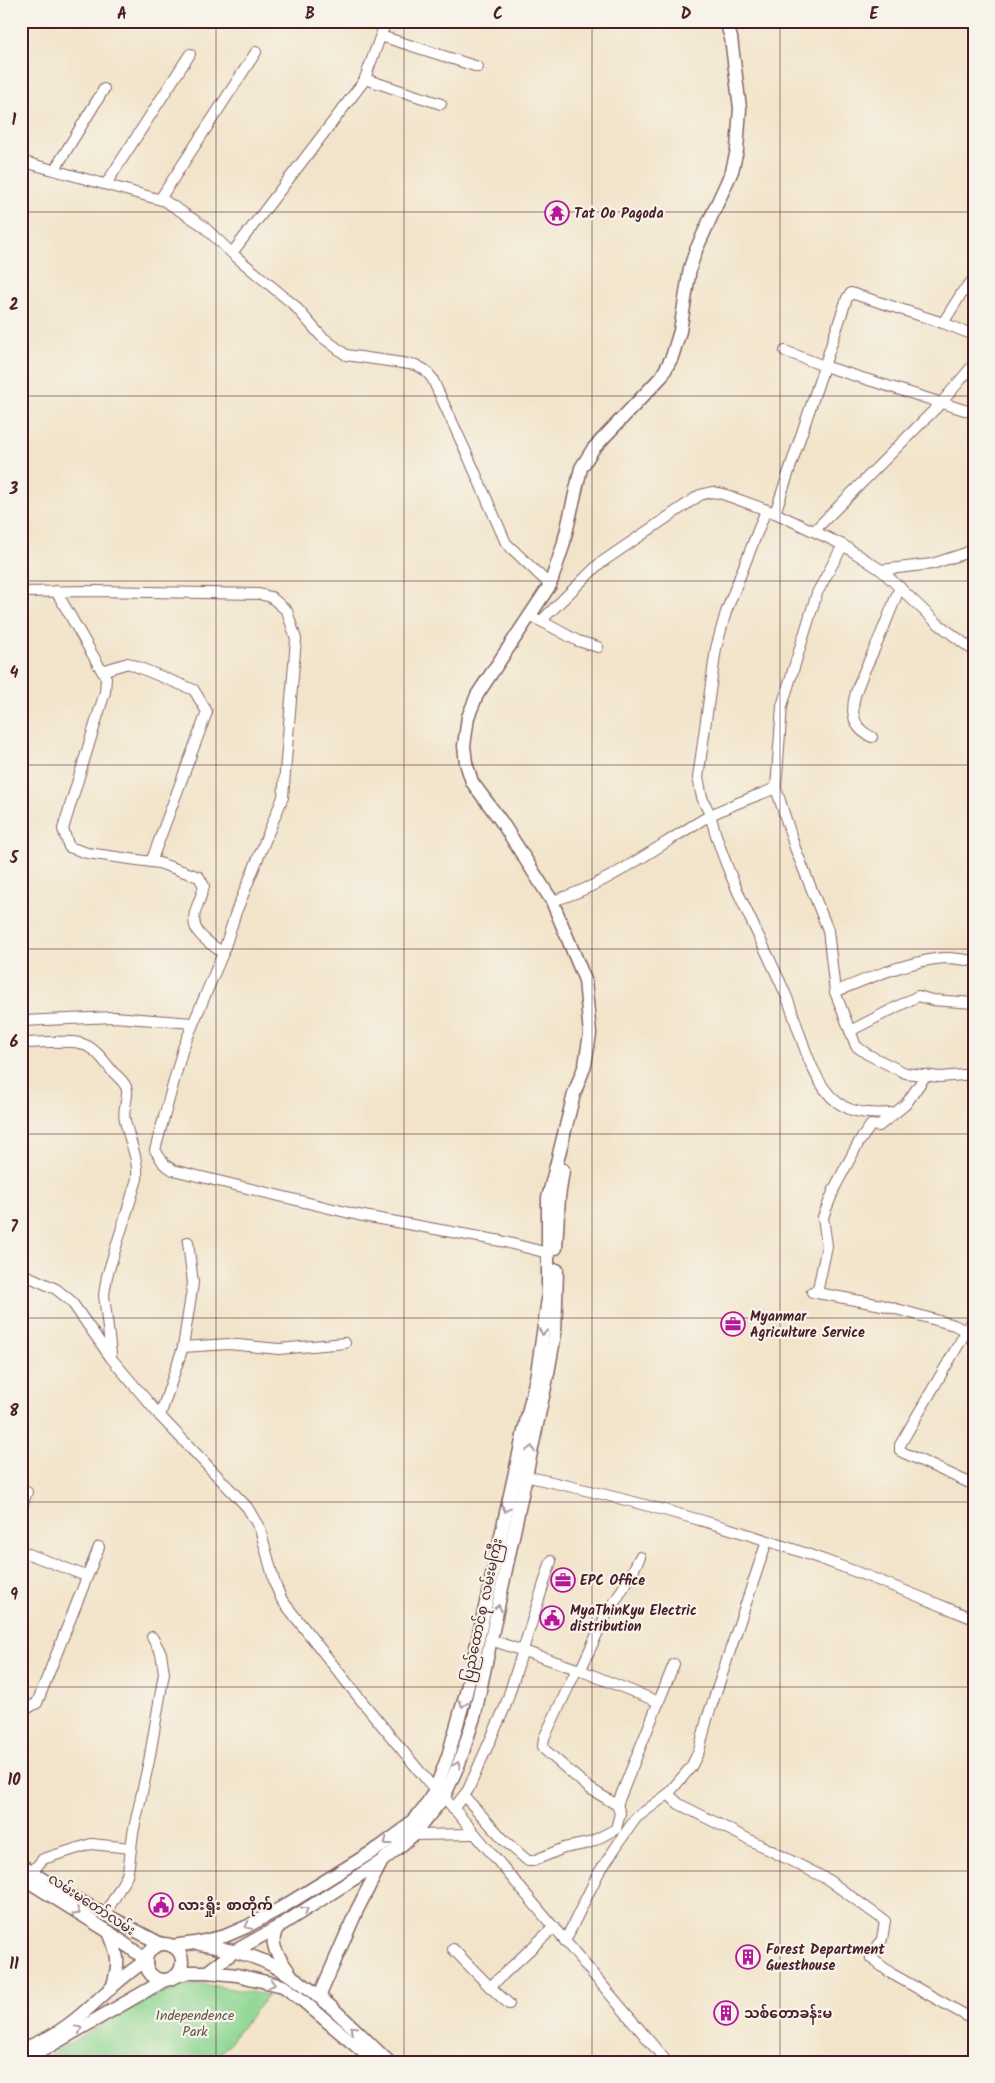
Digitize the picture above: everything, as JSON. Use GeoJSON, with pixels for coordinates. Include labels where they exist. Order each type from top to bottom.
{"type":"FeatureCollection","features":[{"type":"Feature","properties":{"kind":"main road"},"geometry":{"type":"LineString","coordinates":[[574,1094],[585,1065],[590,1034],[585,980],[552,901],[501,821],[472,782],[466,763],[464,746],[468,718],[477,695],[536,619],[563,546],[581,468],[593,449],[662,376],[672,357],[680,331],[690,268],[696,250],[732,171],[737,150],[740,108],[731,38],[726,21]]}},
{"type":"Feature","properties":{"kind":"main road","name":"ပြည်ထောင်စု လမ်းမကြီး"},"geometry":{"type":"LineString","coordinates":[[167,1945],[194,1943],[225,1936],[281,1908],[380,1848],[403,1830],[439,1793],[466,1693],[537,1372],[548,1299],[548,1198],[574,1094]]}},
{"type":"Feature","properties":{"kind":"main road","name":"ပြည်ထောင်စု လမ်းမကြီး"},"geometry":{"type":"LineString","coordinates":[[207,1972],[235,1951],[278,1927],[382,1861],[413,1835],[460,1761],[475,1714],[555,1334],[559,1197],[574,1094]]}},
{"type":"Feature","properties":{"kind":"main road"},"geometry":{"type":"LineString","coordinates":[[319,1997],[357,1910],[382,1861]]}},
{"type":"Feature","properties":{"kind":"main road","name":"လမ်းမတော်လမ်း"},"geometry":{"type":"LineString","coordinates":[[21,1865],[27,1875],[109,1932],[145,1961]]}},
{"type":"Feature","properties":{"kind":"main road","name":"လမ်းမတော်လမ်း"},"geometry":{"type":"LineString","coordinates":[[27,1875],[167,1945]]}},
{"type":"Feature","properties":{"kind":"main road"},"geometry":{"type":"LineString","coordinates":[[278,1927],[273,1935],[273,1943],[292,1978]]}},
{"type":"Feature","properties":{"kind":"main road"},"geometry":{"type":"LineString","coordinates":[[109,1932],[117,1952],[118,1968],[112,1987]]}},
{"type":"Feature","properties":{"kind":"main road"},"geometry":{"type":"LineString","coordinates":[[194,1943],[235,1951],[273,1966],[319,1997],[389,2062]]}},
{"type":"Feature","properties":{"kind":"main road"},"geometry":{"type":"LineString","coordinates":[[167,1945],[180,1955],[182,1961],[178,1972],[168,1979],[23,2055],[54,2034],[123,1976],[145,1961],[151,1949],[167,1945]]}},
{"type":"Feature","properties":{"kind":"main road"},"geometry":{"type":"LineString","coordinates":[[145,1961],[153,1976],[168,1979],[189,1972],[207,1972],[237,1975],[283,1986],[375,2062]]}},
{"type":"Feature","properties":{"kind":"street"},"geometry":{"type":"LineString","coordinates":[[232,253],[365,79],[386,21]]}},
{"type":"Feature","properties":{"kind":"street"},"geometry":{"type":"LineString","coordinates":[[381,36],[478,67]]}},
{"type":"Feature","properties":{"kind":"street"},"geometry":{"type":"LineString","coordinates":[[160,199],[256,52]]}},
{"type":"Feature","properties":{"kind":"street"},"geometry":{"type":"LineString","coordinates":[[106,184],[190,54]]}},
{"type":"Feature","properties":{"kind":"street"},"geometry":{"type":"LineString","coordinates":[[365,79],[442,104]]}},
{"type":"Feature","properties":{"kind":"street"},"geometry":{"type":"LineString","coordinates":[[55,169],[104,90]]}},
{"type":"Feature","properties":{"kind":"street"},"geometry":{"type":"LineString","coordinates":[[21,161],[160,199],[202,225],[294,305],[321,336],[346,354],[416,365],[425,370],[432,378],[468,454],[506,543],[550,585]]}},
{"type":"Feature","properties":{"kind":"street"},"geometry":{"type":"LineString","coordinates":[[943,323],[963,291],[974,279]]}},
{"type":"Feature","properties":{"kind":"street"},"geometry":{"type":"LineString","coordinates":[[895,1113],[872,1114],[854,1112],[836,1102],[821,1086],[786,996],[738,892],[714,833],[711,816],[702,796],[698,778],[716,648],[726,612],[771,512],[847,298],[851,293],[974,335]]}},
{"type":"Feature","properties":{"kind":"street"},"geometry":{"type":"LineString","coordinates":[[785,351],[824,366],[974,413]]}},
{"type":"Feature","properties":{"kind":"street"},"geometry":{"type":"LineString","coordinates":[[814,531],[942,402],[974,364]]}},
{"type":"Feature","properties":{"kind":"street"},"geometry":{"type":"LineString","coordinates":[[598,647],[578,641],[536,619],[600,564],[700,495],[712,492],[771,512],[843,545],[882,570],[936,622],[974,651]]}},
{"type":"Feature","properties":{"kind":"street"},"geometry":{"type":"LineString","coordinates":[[843,545],[817,593],[782,706],[776,788],[795,848],[828,930],[835,992],[856,1046],[867,1054],[905,1073],[940,1077],[974,1074]]}},
{"type":"Feature","properties":{"kind":"street"},"geometry":{"type":"LineString","coordinates":[[882,570],[932,564],[966,553],[974,548]]}},
{"type":"Feature","properties":{"kind":"street"},"geometry":{"type":"LineString","coordinates":[[872,737],[864,734],[854,720],[857,685],[873,653],[900,588]]}},
{"type":"Feature","properties":{"kind":"street"},"geometry":{"type":"LineString","coordinates":[[56,591],[106,678],[105,692],[63,829],[69,847],[87,853],[152,862],[198,877],[204,886],[195,911],[194,928],[198,935],[222,953]]}},
{"type":"Feature","properties":{"kind":"street"},"geometry":{"type":"LineString","coordinates":[[21,592],[259,594],[272,597],[287,611],[296,639],[283,797],[183,1048],[155,1150],[164,1164],[173,1170],[358,1215],[501,1241],[548,1253]]}},
{"type":"Feature","properties":{"kind":"street"},"geometry":{"type":"LineString","coordinates":[[102,672],[128,663],[194,690],[207,712],[152,862]]}},
{"type":"Feature","properties":{"kind":"street"},"geometry":{"type":"LineString","coordinates":[[552,901],[571,896],[638,860],[711,816],[776,788]]}},
{"type":"Feature","properties":{"kind":"street"},"geometry":{"type":"LineString","coordinates":[[835,992],[869,978],[921,962],[946,958],[974,961]]}},
{"type":"Feature","properties":{"kind":"street"},"geometry":{"type":"LineString","coordinates":[[850,1031],[918,996],[932,1000],[974,1003]]}},
{"type":"Feature","properties":{"kind":"street"},"geometry":{"type":"LineString","coordinates":[[21,1021],[114,1017],[193,1023]]}},
{"type":"Feature","properties":{"kind":"street"},"geometry":{"type":"LineString","coordinates":[[21,1043],[79,1043],[90,1048],[104,1059],[127,1090],[123,1111],[127,1131],[137,1157],[138,1169],[137,1179],[107,1276],[104,1295],[111,1358]]}},
{"type":"Feature","properties":{"kind":"street"},"geometry":{"type":"LineString","coordinates":[[926,1075],[906,1104],[879,1126],[871,1125],[859,1142],[835,1187],[823,1217],[827,1246],[815,1292],[882,1305],[954,1325],[971,1324]]}},
{"type":"Feature","properties":{"kind":"street"},"geometry":{"type":"LineString","coordinates":[[160,1416],[183,1347],[193,1283],[188,1242]]}},
{"type":"Feature","properties":{"kind":"street"},"geometry":{"type":"LineString","coordinates":[[21,1273],[56,1288],[71,1301],[111,1358],[160,1416],[247,1507],[260,1529],[275,1584],[282,1600],[356,1694],[667,2062]]}},
{"type":"Feature","properties":{"kind":"street"},"geometry":{"type":"LineString","coordinates":[[971,1324],[900,1445],[900,1451],[974,1485]]}},
{"type":"Feature","properties":{"kind":"street"},"geometry":{"type":"LineString","coordinates":[[183,1347],[228,1344],[278,1349],[345,1343]]}},
{"type":"Feature","properties":{"kind":"street"},"geometry":{"type":"LineString","coordinates":[[525,1476],[621,1498],[767,1541],[843,1567],[974,1619]]}},
{"type":"Feature","properties":{"kind":"street"},"geometry":{"type":"LineString","coordinates":[[21,1508],[27,1492]]}},
{"type":"Feature","properties":{"kind":"street"},"geometry":{"type":"LineString","coordinates":[[566,1942],[598,1874],[624,1835],[636,1818],[668,1794],[691,1767],[700,1751],[707,1719],[767,1541]]}},
{"type":"Feature","properties":{"kind":"street"},"geometry":{"type":"LineString","coordinates":[[21,1712],[37,1703],[59,1651],[86,1576],[99,1548]]}},
{"type":"Feature","properties":{"kind":"street"},"geometry":{"type":"LineString","coordinates":[[21,1551],[86,1576]]}},
{"type":"Feature","properties":{"kind":"street"},"geometry":{"type":"LineString","coordinates":[[464,1796],[504,1840],[528,1861],[533,1861],[564,1848],[589,1843],[616,1829],[620,1813],[617,1805],[589,1788],[545,1750],[543,1746],[544,1738],[604,1619],[640,1557]]}},
{"type":"Feature","properties":{"kind":"street"},"geometry":{"type":"LineString","coordinates":[[453,1808],[468,1790],[506,1707],[551,1561]]}},
{"type":"Feature","properties":{"kind":"street"},"geometry":{"type":"LineString","coordinates":[[106,1915],[127,1874],[164,1672],[161,1653],[152,1637]]}},
{"type":"Feature","properties":{"kind":"street"},"geometry":{"type":"LineString","coordinates":[[491,1640],[578,1670],[659,1702]]}},
{"type":"Feature","properties":{"kind":"street"},"geometry":{"type":"LineString","coordinates":[[617,1805],[674,1664]]}},
{"type":"Feature","properties":{"kind":"street"},"geometry":{"type":"LineString","coordinates":[[668,1794],[679,1804],[827,1879],[885,1921],[882,1939],[871,1958],[892,1974],[974,2020]]}},
{"type":"Feature","properties":{"kind":"street"},"geometry":{"type":"LineString","coordinates":[[413,1835],[474,1834]]}},
{"type":"Feature","properties":{"kind":"street"},"geometry":{"type":"LineString","coordinates":[[27,1875],[43,1859],[91,1844],[131,1848]]}},
{"type":"Feature","properties":{"kind":"street"},"geometry":{"type":"LineString","coordinates":[[490,1986],[554,1927]]}},
{"type":"Feature","properties":{"kind":"street"},"geometry":{"type":"LineString","coordinates":[[453,1949],[509,2004]]}},
{"type":"Feature","properties":{"kind":"green space","name":"Independence Park"},"geometry":{"type":"Polygon","coordinates":[[[196,1983],[268,1995],[214,2062],[37,2062],[151,1997],[196,1983]]]}},
{"type":"Feature","properties":{"kind":"place","name":"Tat Oo Pagoda"},"geometry":{"type":"Point","coordinates":[557,213]}},
{"type":"Feature","properties":{"kind":"place","name":"Myanmar Agriculture Service"},"geometry":{"type":"Point","coordinates":[733,1324]}},
{"type":"Feature","properties":{"kind":"place","name":"EPC Office"},"geometry":{"type":"Point","coordinates":[563,1580]}},
{"type":"Feature","properties":{"kind":"place","name":"MyaThinKyu Electric distribution"},"geometry":{"type":"Point","coordinates":[552,1618]}},
{"type":"Feature","properties":{"kind":"place","name":"လားရှိုး စာတိုက်"},"geometry":{"type":"Point","coordinates":[161,1905]}},
{"type":"Feature","properties":{"kind":"place","name":"Forest Department Guesthouse"},"geometry":{"type":"Point","coordinates":[748,1957]}},
{"type":"Feature","properties":{"kind":"place","name":"သစ်တောခန်းမ"},"geometry":{"type":"Point","coordinates":[726,2013]}}]}
